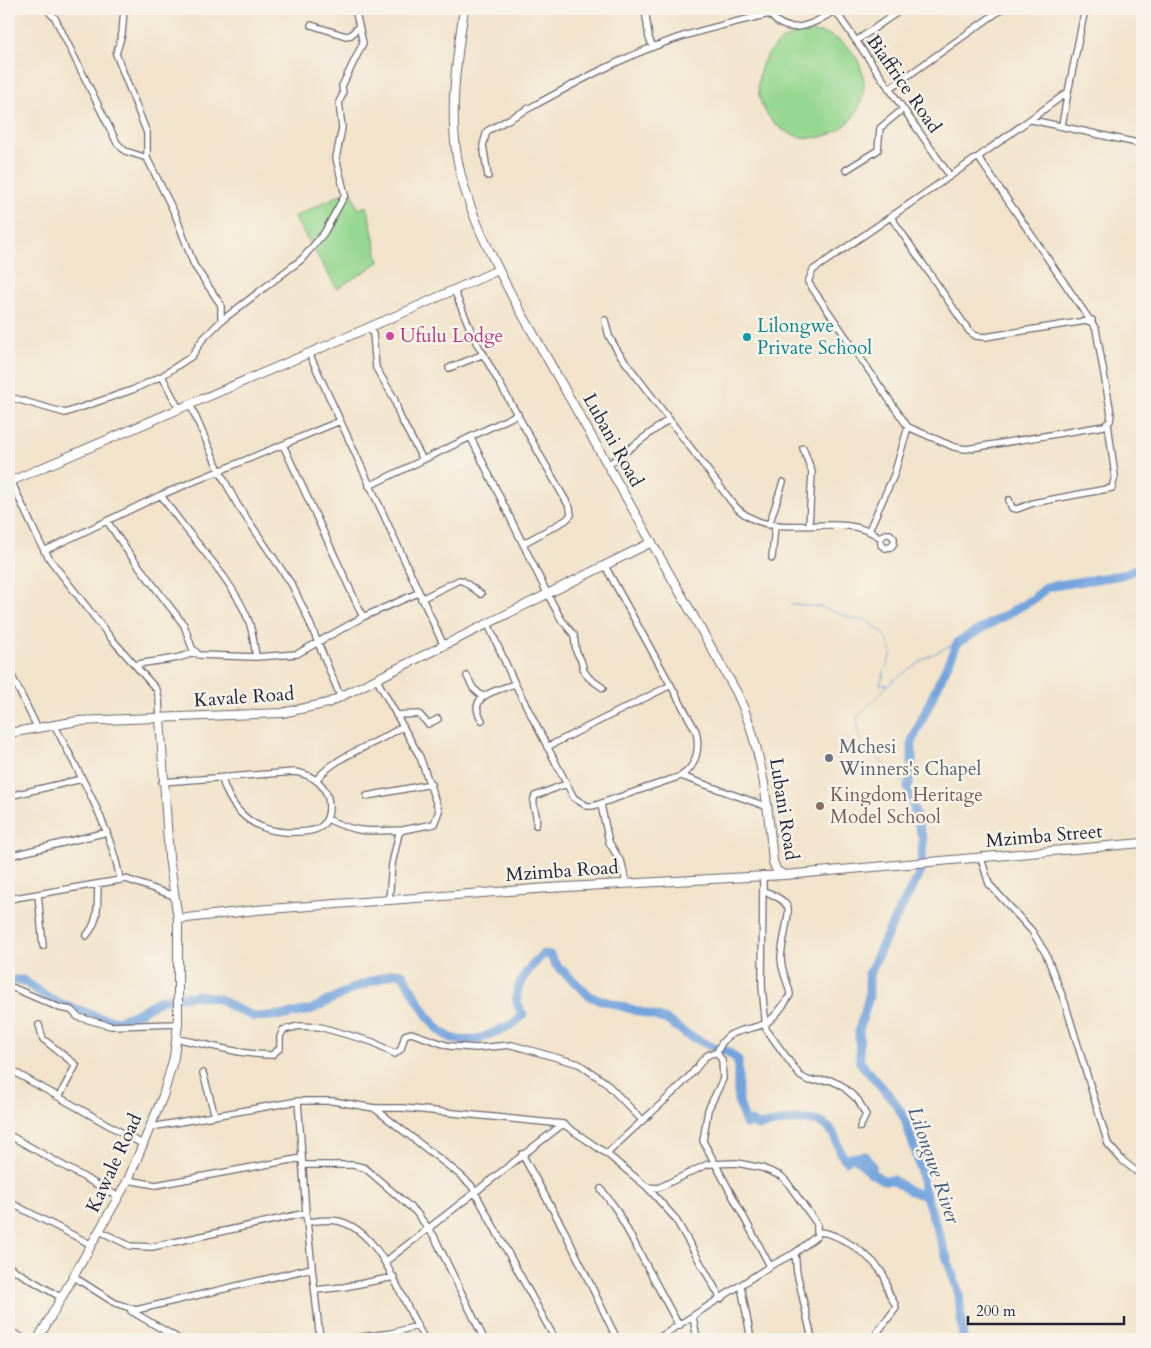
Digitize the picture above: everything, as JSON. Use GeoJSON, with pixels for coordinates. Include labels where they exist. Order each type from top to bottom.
{"type":"FeatureCollection","features":[{"type":"Feature","properties":{"kind":"street"},"geometry":{"type":"LineString","coordinates":[[46,9],[55,18],[117,143],[126,151],[147,158]]}},
{"type":"Feature","properties":{"kind":"street"},"geometry":{"type":"LineString","coordinates":[[124,9],[122,34],[116,54],[146,133],[147,158],[175,214],[194,265],[221,305],[221,321]]}},
{"type":"Feature","properties":{"kind":"street"},"geometry":{"type":"LineString","coordinates":[[9,397],[66,413],[162,376],[192,356],[202,340],[221,321],[302,259],[324,233],[343,200],[344,195],[336,158],[342,128],[339,102],[343,94],[342,86],[363,43],[355,9]]}},
{"type":"Feature","properties":{"kind":"street","name":"Lubani Road"},"geometry":{"type":"LineString","coordinates":[[464,9],[455,75],[456,147],[470,207],[498,270],[742,703],[759,758],[768,807],[773,862],[777,871],[785,875]]}},
{"type":"Feature","properties":{"kind":"street"},"geometry":{"type":"LineString","coordinates":[[645,9],[649,38],[653,47]]}},
{"type":"Feature","properties":{"kind":"street"},"geometry":{"type":"LineString","coordinates":[[488,176],[483,145],[486,132],[612,66],[653,47],[681,37],[768,11],[786,26],[801,27],[818,21],[836,9]]}},
{"type":"Feature","properties":{"kind":"street","name":"Biaffrice Road"},"geometry":{"type":"LineString","coordinates":[[836,9],[856,41],[950,176]]}},
{"type":"Feature","properties":{"kind":"street"},"geometry":{"type":"LineString","coordinates":[[856,41],[902,9]]}},
{"type":"Feature","properties":{"kind":"street"},"geometry":{"type":"LineString","coordinates":[[889,89],[1002,9]]}},
{"type":"Feature","properties":{"kind":"street"},"geometry":{"type":"LineString","coordinates":[[1062,125],[1085,9]]}},
{"type":"Feature","properties":{"kind":"street"},"geometry":{"type":"LineString","coordinates":[[311,25],[346,36],[352,35],[359,26]]}},
{"type":"Feature","properties":{"kind":"street"},"geometry":{"type":"LineString","coordinates":[[1068,92],[1032,120],[813,270],[808,282],[908,427],[954,447],[966,449],[1108,424]]}},
{"type":"Feature","properties":{"kind":"street"},"geometry":{"type":"LineString","coordinates":[[846,170],[878,150],[880,128],[903,109]]}},
{"type":"Feature","properties":{"kind":"street"},"geometry":{"type":"LineString","coordinates":[[1032,120],[1062,125],[1142,144]]}},
{"type":"Feature","properties":{"kind":"street"},"geometry":{"type":"LineString","coordinates":[[978,157],[1092,320],[1099,339],[1111,414],[1108,424],[1115,476],[1112,488],[1033,503],[1017,509],[1012,508],[1009,500]]}},
{"type":"Feature","properties":{"kind":"street"},"geometry":{"type":"LineString","coordinates":[[891,217],[969,331],[976,336],[985,337],[1092,320]]}},
{"type":"Feature","properties":{"kind":"street"},"geometry":{"type":"LineString","coordinates":[[178,919],[162,782],[157,690],[110,636],[44,551],[10,481],[310,353],[498,270]]}},
{"type":"Feature","properties":{"kind":"street"},"geometry":{"type":"LineString","coordinates":[[454,290],[464,317],[571,512],[566,520],[524,543]]}},
{"type":"Feature","properties":{"kind":"street"},"geometry":{"type":"LineString","coordinates":[[604,320],[609,336],[618,352],[739,512],[756,522],[772,526],[826,523],[868,530],[881,538]]}},
{"type":"Feature","properties":{"kind":"street"},"geometry":{"type":"LineString","coordinates":[[370,327],[373,334],[376,368],[394,398],[400,417],[423,460]]}},
{"type":"Feature","properties":{"kind":"street"},"geometry":{"type":"LineString","coordinates":[[310,353],[419,596],[444,646]]}},
{"type":"Feature","properties":{"kind":"street"},"geometry":{"type":"LineString","coordinates":[[449,368],[484,354]]}},
{"type":"Feature","properties":{"kind":"street"},"geometry":{"type":"LineString","coordinates":[[162,376],[179,409]]}},
{"type":"Feature","properties":{"kind":"street"},"geometry":{"type":"LineString","coordinates":[[190,404],[219,470],[237,504],[292,585],[341,698]]}},
{"type":"Feature","properties":{"kind":"street"},"geometry":{"type":"LineString","coordinates":[[369,486],[518,414]]}},
{"type":"Feature","properties":{"kind":"street"},"geometry":{"type":"LineString","coordinates":[[608,465],[669,419]]}},
{"type":"Feature","properties":{"kind":"street"},"geometry":{"type":"LineString","coordinates":[[44,551],[161,495],[340,421]]}},
{"type":"Feature","properties":{"kind":"street"},"geometry":{"type":"LineString","coordinates":[[868,530],[894,475],[908,427]]}},
{"type":"Feature","properties":{"kind":"street"},"geometry":{"type":"LineString","coordinates":[[471,438],[561,620],[574,635],[576,651],[584,672],[603,688]]}},
{"type":"Feature","properties":{"kind":"street"},"geometry":{"type":"LineString","coordinates":[[284,445],[363,617]]}},
{"type":"Feature","properties":{"kind":"street"},"geometry":{"type":"LineString","coordinates":[[803,448],[812,472],[809,524]]}},
{"type":"Feature","properties":{"kind":"street"},"geometry":{"type":"LineString","coordinates":[[772,558],[772,526],[783,482]]}},
{"type":"Feature","properties":{"kind":"street"},"geometry":{"type":"LineString","coordinates":[[161,495],[178,522],[224,579],[243,609],[250,625],[256,657]]}},
{"type":"Feature","properties":{"kind":"street"},"geometry":{"type":"LineString","coordinates":[[107,521],[128,552],[184,625],[195,652]]}},
{"type":"Feature","properties":{"kind":"street","name":"Kavale Road"},"geometry":{"type":"LineString","coordinates":[[9,733],[54,724],[103,719],[282,713],[311,708],[341,698],[652,542]]}},
{"type":"Feature","properties":{"kind":"street"},"geometry":{"type":"LineString","coordinates":[[488,624],[515,684],[566,784],[574,798],[580,803],[587,806],[601,805],[682,776],[695,760],[698,738],[671,684],[605,566]]}},
{"type":"Feature","properties":{"kind":"street"},"geometry":{"type":"LineString","coordinates":[[135,665],[166,658],[182,658],[195,652],[203,655],[290,656],[303,651],[363,617],[459,580],[481,594]]}},
{"type":"Feature","properties":{"kind":"street"},"geometry":{"type":"LineString","coordinates":[[9,670],[37,727]]}},
{"type":"Feature","properties":{"kind":"street"},"geometry":{"type":"LineString","coordinates":[[467,676],[473,688],[482,696]]}},
{"type":"Feature","properties":{"kind":"street"},"geometry":{"type":"LineString","coordinates":[[327,819],[347,828],[360,831],[403,830],[430,825],[437,821],[439,812],[432,784],[420,757],[377,680]]}},
{"type":"Feature","properties":{"kind":"street"},"geometry":{"type":"LineString","coordinates":[[482,720],[477,708],[478,700],[482,696],[515,684]]}},
{"type":"Feature","properties":{"kind":"street"},"geometry":{"type":"LineString","coordinates":[[547,747],[671,684]]}},
{"type":"Feature","properties":{"kind":"street"},"geometry":{"type":"LineString","coordinates":[[396,715],[419,714],[428,724],[438,719]]}},
{"type":"Feature","properties":{"kind":"street"},"geometry":{"type":"LineString","coordinates":[[54,724],[107,832],[116,856],[120,880]]}},
{"type":"Feature","properties":{"kind":"street"},"geometry":{"type":"LineString","coordinates":[[316,780],[330,764],[380,741],[403,726]]}},
{"type":"Feature","properties":{"kind":"street"},"geometry":{"type":"LineString","coordinates":[[162,782],[222,779],[295,772],[316,780],[326,790],[329,799],[327,819],[318,829],[305,832],[271,830],[256,826],[230,799],[222,779]]}},
{"type":"Feature","properties":{"kind":"street"},"geometry":{"type":"LineString","coordinates":[[682,776],[768,807]]}},
{"type":"Feature","properties":{"kind":"street"},"geometry":{"type":"LineString","coordinates":[[9,796],[82,779]]}},
{"type":"Feature","properties":{"kind":"street"},"geometry":{"type":"LineString","coordinates":[[367,796],[432,784]]}},
{"type":"Feature","properties":{"kind":"street"},"geometry":{"type":"LineString","coordinates":[[536,825],[538,818],[533,804],[535,796],[566,784]]}},
{"type":"Feature","properties":{"kind":"street"},"geometry":{"type":"LineString","coordinates":[[601,805],[607,836],[622,864],[626,883]]}},
{"type":"Feature","properties":{"kind":"street"},"geometry":{"type":"LineString","coordinates":[[389,900],[397,838],[403,830]]}},
{"type":"Feature","properties":{"kind":"street"},"geometry":{"type":"LineString","coordinates":[[9,856],[107,832]]}},
{"type":"Feature","properties":{"kind":"street","name":"Mzimba Street"},"geometry":{"type":"LineString","coordinates":[[949,860],[1142,843]]}},
{"type":"Feature","properties":{"kind":"street"},"geometry":{"type":"LineString","coordinates":[[980,858],[989,884],[1032,931],[1046,954],[1065,1003],[1108,1144],[1122,1160],[1142,1176]]}},
{"type":"Feature","properties":{"kind":"street","name":"Mzimba Road"},"geometry":{"type":"LineString","coordinates":[[178,919],[256,910],[626,883],[785,875],[888,864],[949,860]]}},
{"type":"Feature","properties":{"kind":"street"},"geometry":{"type":"LineString","coordinates":[[763,875],[762,986],[766,1009],[765,1024],[770,1036],[800,1076],[809,1081],[836,1082],[847,1088],[858,1100],[866,1115],[860,1127]]}},
{"type":"Feature","properties":{"kind":"street"},"geometry":{"type":"LineString","coordinates":[[9,899],[120,880],[132,880],[174,896]]}},
{"type":"Feature","properties":{"kind":"street"},"geometry":{"type":"LineString","coordinates":[[86,936],[92,929],[97,916],[98,884]]}},
{"type":"Feature","properties":{"kind":"street"},"geometry":{"type":"LineString","coordinates":[[717,1053],[721,1042],[734,1033],[765,1024],[790,995],[783,974],[781,959],[783,932],[789,912],[785,903],[772,894],[763,891]]}},
{"type":"Feature","properties":{"kind":"street"},"geometry":{"type":"LineString","coordinates":[[38,894],[43,946]]}},
{"type":"Feature","properties":{"kind":"street","name":"Kawale Road"},"geometry":{"type":"LineString","coordinates":[[38,1339],[128,1180],[144,1145],[170,1074],[178,1039],[178,919]]}},
{"type":"Feature","properties":{"kind":"street"},"geometry":{"type":"LineString","coordinates":[[9,986],[60,1008],[72,1010],[78,1017],[111,1026],[178,1024]]}},
{"type":"Feature","properties":{"kind":"street"},"geometry":{"type":"LineString","coordinates":[[39,1025],[43,1039],[76,1065],[59,1097]]}},
{"type":"Feature","properties":{"kind":"street"},"geometry":{"type":"LineString","coordinates":[[178,1039],[213,1045],[237,1053],[272,1055],[280,1048],[280,1037],[283,1030],[299,1026],[312,1026],[373,1042],[395,1054],[401,1049],[405,1035],[411,1033],[449,1046],[476,1048],[512,1045],[568,1061],[587,1069],[605,1082],[642,1120]]}},
{"type":"Feature","properties":{"kind":"street"},"geometry":{"type":"LineString","coordinates":[[607,1154],[679,1087],[704,1058],[712,1053],[717,1053]]}},
{"type":"Feature","properties":{"kind":"street"},"geometry":{"type":"LineString","coordinates":[[717,1053],[722,1060],[723,1079],[708,1110],[703,1138],[770,1266]]}},
{"type":"Feature","properties":{"kind":"street"},"geometry":{"type":"LineString","coordinates":[[9,1070],[144,1145]]}},
{"type":"Feature","properties":{"kind":"street"},"geometry":{"type":"LineString","coordinates":[[204,1073],[215,1116]]}},
{"type":"Feature","properties":{"kind":"street"},"geometry":{"type":"LineString","coordinates":[[151,1127],[298,1101],[333,1101],[374,1108],[403,1108],[563,1124],[607,1154],[647,1186],[675,1218],[720,1299]]}},
{"type":"Feature","properties":{"kind":"street"},"geometry":{"type":"LineString","coordinates":[[298,1101],[306,1213],[320,1339]]}},
{"type":"Feature","properties":{"kind":"street"},"geometry":{"type":"LineString","coordinates":[[374,1108],[459,1174],[475,1192],[555,1339]]}},
{"type":"Feature","properties":{"kind":"street"},"geometry":{"type":"LineString","coordinates":[[385,1262],[563,1124]]}},
{"type":"Feature","properties":{"kind":"street"},"geometry":{"type":"LineString","coordinates":[[9,1135],[119,1197]]}},
{"type":"Feature","properties":{"kind":"street"},"geometry":{"type":"LineString","coordinates":[[522,1154],[565,1232],[617,1339]]}},
{"type":"Feature","properties":{"kind":"street"},"geometry":{"type":"LineString","coordinates":[[128,1180],[156,1185],[302,1158]]}},
{"type":"Feature","properties":{"kind":"street"},"geometry":{"type":"LineString","coordinates":[[647,1186],[658,1188],[694,1169],[714,1162],[737,1162],[762,1168],[781,1176],[817,1224],[819,1232],[814,1240],[796,1253],[770,1266],[657,1339]]}},
{"type":"Feature","properties":{"kind":"street"},"geometry":{"type":"LineString","coordinates":[[303,1165],[354,1165],[365,1168],[416,1212],[429,1227],[484,1339]]}},
{"type":"Feature","properties":{"kind":"street"},"geometry":{"type":"LineString","coordinates":[[601,1189],[616,1209],[679,1326]]}},
{"type":"Feature","properties":{"kind":"street"},"geometry":{"type":"LineString","coordinates":[[9,1202],[92,1246]]}},
{"type":"Feature","properties":{"kind":"street"},"geometry":{"type":"LineString","coordinates":[[100,1231],[123,1243],[144,1248],[306,1213]]}},
{"type":"Feature","properties":{"kind":"street"},"geometry":{"type":"LineString","coordinates":[[307,1222],[332,1220],[347,1224],[374,1247],[394,1276],[417,1326],[426,1339]]}},
{"type":"Feature","properties":{"kind":"street"},"geometry":{"type":"LineString","coordinates":[[819,1232],[828,1233],[863,1253],[886,1279],[888,1292],[896,1308],[873,1338]]}},
{"type":"Feature","properties":{"kind":"street"},"geometry":{"type":"LineString","coordinates":[[796,1253],[799,1282],[812,1339]]}},
{"type":"Feature","properties":{"kind":"street"},"geometry":{"type":"LineString","coordinates":[[9,1267],[62,1298]]}},
{"type":"Feature","properties":{"kind":"street"},"geometry":{"type":"LineString","coordinates":[[128,1309],[143,1309],[312,1268]]}},
{"type":"Feature","properties":{"kind":"street"},"geometry":{"type":"LineString","coordinates":[[315,1290],[344,1287],[394,1276]]}},
{"type":"Feature","properties":{"kind":"street"},"geometry":{"type":"LineString","coordinates":[[74,1278],[179,1339]]}},
{"type":"Feature","properties":{"kind":"street"},"geometry":{"type":"LineString","coordinates":[[741,1286],[751,1339]]}},
{"type":"Feature","properties":{"kind":"street"},"geometry":{"type":"LineString","coordinates":[[693,1317],[697,1339]]}},
{"type":"Feature","properties":{"kind":"street"},"geometry":{"type":"LineString","coordinates":[[346,1339],[392,1333],[417,1326]]}},
{"type":"Feature","properties":{"kind":"street"},"geometry":{"type":"LineString","coordinates":[[9,1331],[26,1339]]}},
{"type":"Feature","properties":{"kind":"green space"},"geometry":{"type":"Polygon","coordinates":[[[811,32],[831,36],[849,47],[860,65],[864,85],[860,105],[849,123],[831,134],[811,138],[791,134],[773,123],[762,105],[758,85],[762,65],[773,47],[791,36],[811,32]]]}},
{"type":"Feature","properties":{"kind":"green space"},"geometry":{"type":"Polygon","coordinates":[[[351,189],[358,209],[367,206],[379,262],[337,289],[294,217],[351,189]]]}},
{"type":"Feature","properties":{"kind":"waterway","name":"Lilongwe River"},"geometry":{"type":"LineString","coordinates":[[963,1339],[959,1294],[926,1196],[917,1156],[905,1119],[894,1101],[860,1062],[859,1030],[869,997],[869,974],[893,922],[921,872],[923,840],[908,788],[912,769],[912,741],[958,642],[1032,600],[1047,587],[1121,575],[1142,567]]}},
{"type":"Feature","properties":{"kind":"waterway"},"geometry":{"type":"LineString","coordinates":[[791,604],[821,607],[853,619],[866,620],[883,633],[889,643],[891,655],[880,684],[888,685]]}},
{"type":"Feature","properties":{"kind":"waterway"},"geometry":{"type":"LineString","coordinates":[[908,788],[861,742],[857,718],[890,683],[925,658],[958,642]]}},
{"type":"Feature","properties":{"kind":"waterway"},"geometry":{"type":"LineString","coordinates":[[9,980],[23,980],[49,999],[100,1018],[118,1021],[138,1013],[162,999],[197,995],[220,999],[232,1007],[255,1017],[285,1015],[310,1010],[356,987],[394,973],[402,974],[427,1015],[436,1026],[446,1035],[459,1040],[473,1040],[513,1024],[520,1018],[523,1014],[518,1006],[517,998],[521,982],[525,974],[543,954],[550,955],[556,965],[591,997],[667,1020],[686,1034],[719,1050],[727,1051],[738,1060],[738,1100],[746,1124],[751,1122],[758,1126],[798,1120],[818,1122],[826,1126],[833,1133],[846,1161],[849,1158],[865,1156],[872,1166]]}},
{"type":"Feature","properties":{"kind":"waterway"},"geometry":{"type":"LineString","coordinates":[[856,1158],[871,1173]]}},
{"type":"Feature","properties":{"kind":"waterway"},"geometry":{"type":"LineString","coordinates":[[870,1172],[883,1180],[893,1180],[910,1191],[926,1196]]}},
{"type":"Feature","properties":{"kind":"place","name":"Ufulu Lodge"},"geometry":{"type":"Point","coordinates":[390,336]}},
{"type":"Feature","properties":{"kind":"place","name":"Lilongwe Private School"},"geometry":{"type":"Point","coordinates":[747,337]}},
{"type":"Feature","properties":{"kind":"place","name":"Mchesi Winners's Chapel"},"geometry":{"type":"Point","coordinates":[829,758]}},
{"type":"Feature","properties":{"kind":"place","name":"Kingdom Heritage Model School"},"geometry":{"type":"Point","coordinates":[820,806]}}]}
